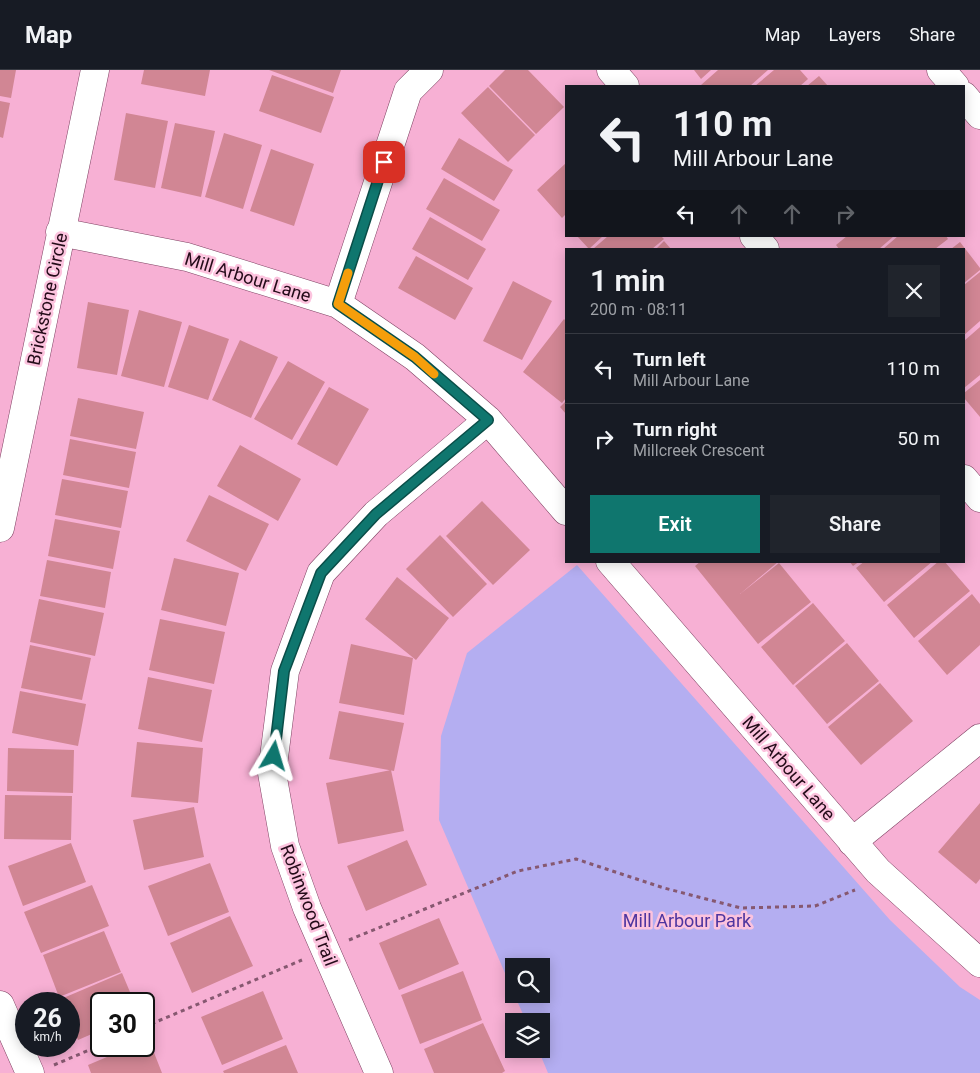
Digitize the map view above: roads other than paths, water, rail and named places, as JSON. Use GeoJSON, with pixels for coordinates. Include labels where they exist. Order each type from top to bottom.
{"type":"FeatureCollection","features":[{"type":"Feature","properties":{"kind":"street","name":"Brickstone Circle"},"geometry":{"type":"LineString","coordinates":[[0,528],[95,70]]}},
{"type":"Feature","properties":{"kind":"street"},"geometry":{"type":"LineString","coordinates":[[338,304],[408,92],[429,70]]}},
{"type":"Feature","properties":{"kind":"street"},"geometry":{"type":"LineString","coordinates":[[611,70],[624,85]]}},
{"type":"Feature","properties":{"kind":"street"},"geometry":{"type":"LineString","coordinates":[[941,70],[956,85]]}},
{"type":"Feature","properties":{"kind":"street","name":"Mill Arbour Lane"},"geometry":{"type":"LineString","coordinates":[[60,232],[187,257],[338,304],[415,357],[488,420],[565,510]]}},
{"type":"Feature","properties":{"kind":"street"},"geometry":{"type":"LineString","coordinates":[[755,237],[764,248]]}},
{"type":"Feature","properties":{"kind":"street","name":"Robinwood Trail"},"geometry":{"type":"LineString","coordinates":[[379,1073],[307,908],[285,846],[272,773],[284,671],[321,573],[376,514],[488,420]]}},
{"type":"Feature","properties":{"kind":"street"},"geometry":{"type":"LineString","coordinates":[[965,480],[980,498]]}},
{"type":"Feature","properties":{"kind":"street","name":"Mill Arbour Lane"},"geometry":{"type":"LineString","coordinates":[[612,563],[878,871],[980,963]]}},
{"type":"Feature","properties":{"kind":"street"},"geometry":{"type":"LineString","coordinates":[[852,842],[980,738]]}},
{"type":"Feature","properties":{"kind":"street"},"geometry":{"type":"LineString","coordinates":[[0,1005],[41,1069]]}},
{"type":"Feature","properties":{"kind":"park label","name":"Mill Arbour Park"},"geometry":{"type":"Point","coordinates":[687,920]}}]}
